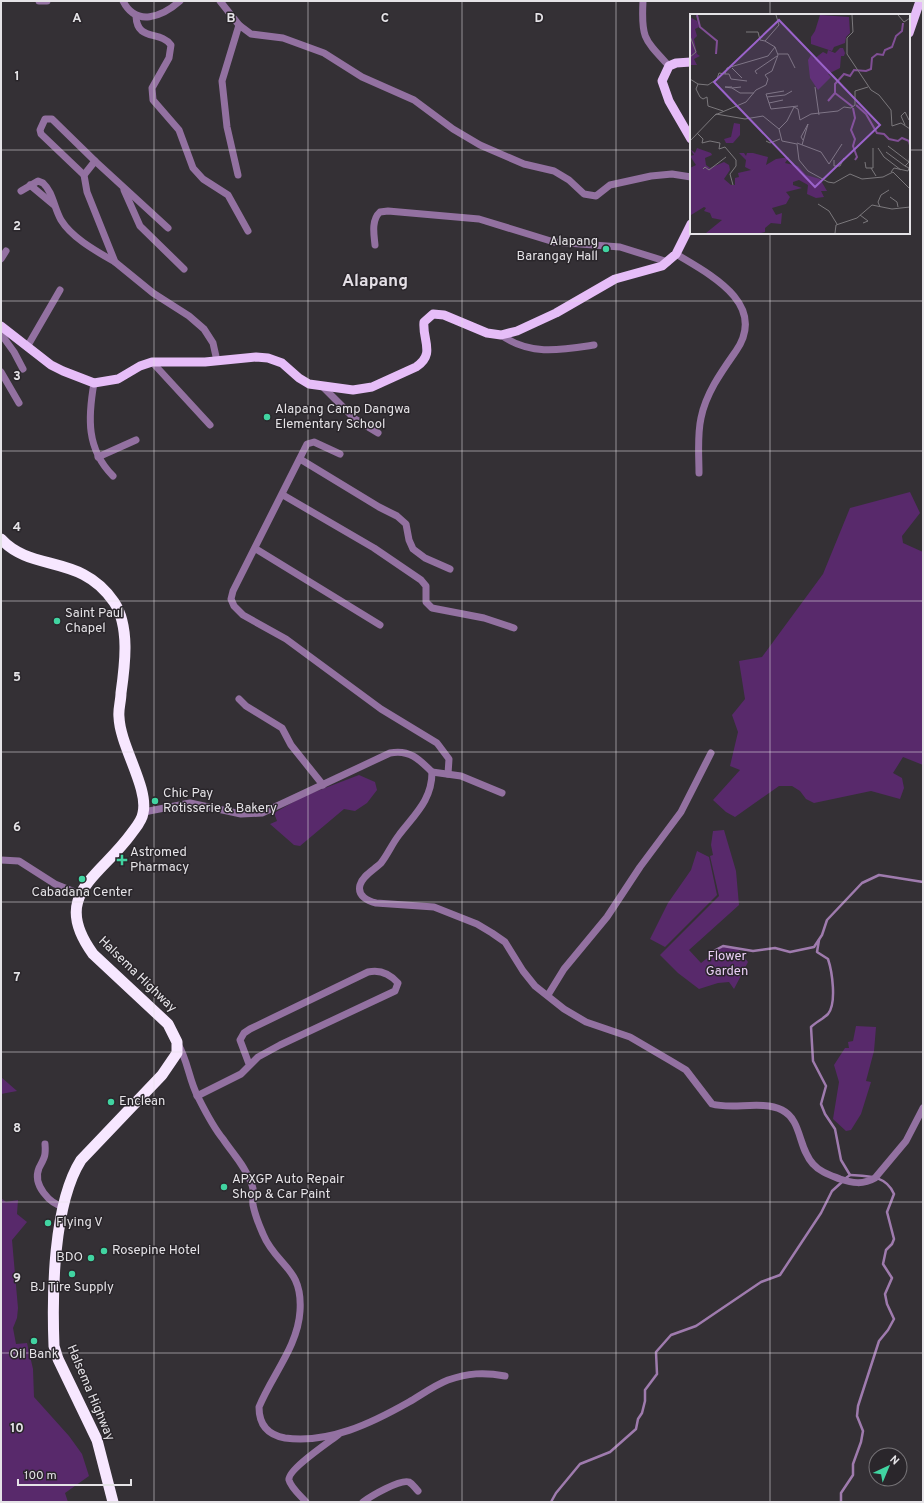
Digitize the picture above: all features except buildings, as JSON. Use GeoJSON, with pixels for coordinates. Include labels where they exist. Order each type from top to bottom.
{"type":"FeatureCollection","features":[{"type":"Feature","properties":{"kind":"highway"},"geometry":{"type":"LineString","coordinates":[[1,539],[19,554],[61,565],[84,573],[107,593],[114,603],[120,617],[124,634],[125,658],[118,717],[139,784],[144,812]]}},
{"type":"Feature","properties":{"kind":"highway","name":"Halsema Highway"},"geometry":{"type":"LineString","coordinates":[[113,1502],[96,1440],[58,1359],[54,1346],[57,1242],[70,1180],[81,1160],[162,1075],[177,1053],[177,1042],[168,1024],[144,1000],[108,969],[83,942],[78,932],[75,914],[76,904],[80,894],[94,875],[126,841],[144,812]]}},
{"type":"Feature","properties":{"kind":"main road"},"geometry":{"type":"LineString","coordinates":[[910,30],[920,1]]}},
{"type":"Feature","properties":{"kind":"main road"},"geometry":{"type":"LineString","coordinates":[[690,62],[676,63],[669,66],[663,75],[663,88],[675,114],[690,137]]}},
{"type":"Feature","properties":{"kind":"main road"},"geometry":{"type":"LineString","coordinates":[[2,327],[27,347],[62,371],[94,383],[111,381],[140,366],[152,362],[191,363],[241,358],[268,358],[282,363],[303,381],[322,386],[363,390],[416,367],[424,361],[427,354],[424,325],[426,318],[432,314],[444,315],[487,333],[501,334],[517,331],[540,321],[615,279],[662,266],[676,254],[690,226]]}},
{"type":"Feature","properties":{"kind":"street"},"geometry":{"type":"LineString","coordinates":[[39,1],[47,1]]}},
{"type":"Feature","properties":{"kind":"street"},"geometry":{"type":"LineString","coordinates":[[123,1],[130,12],[136,16],[162,14],[180,1]]}},
{"type":"Feature","properties":{"kind":"street"},"geometry":{"type":"LineString","coordinates":[[220,1],[239,25],[251,34],[283,38],[324,54],[371,81],[414,100],[453,129],[480,145],[524,164],[554,171],[569,180],[589,196],[596,196],[610,185],[650,176],[672,174],[690,176]]}},
{"type":"Feature","properties":{"kind":"street"},"geometry":{"type":"LineString","coordinates":[[643,1],[643,33],[655,51],[669,66]]}},
{"type":"Feature","properties":{"kind":"street"},"geometry":{"type":"LineString","coordinates":[[136,16],[136,23],[142,31],[164,39],[171,45],[169,58],[152,88],[154,100],[179,130],[193,168],[203,179],[228,196],[248,231]]}},
{"type":"Feature","properties":{"kind":"street"},"geometry":{"type":"LineString","coordinates":[[238,175],[227,127],[222,81],[239,25]]}},
{"type":"Feature","properties":{"kind":"street"},"geometry":{"type":"LineString","coordinates":[[115,262],[87,192],[84,175],[41,134],[40,130],[45,119],[52,119],[95,162],[168,228]]}},
{"type":"Feature","properties":{"kind":"street"},"geometry":{"type":"LineString","coordinates":[[84,175],[95,162]]}},
{"type":"Feature","properties":{"kind":"street"},"geometry":{"type":"LineString","coordinates":[[21,191],[30,185],[54,205],[61,220],[69,230],[85,243],[115,262],[153,293],[185,313],[200,325],[213,343],[217,361]]}},
{"type":"Feature","properties":{"kind":"street"},"geometry":{"type":"LineString","coordinates":[[123,188],[140,226],[184,269]]}},
{"type":"Feature","properties":{"kind":"street"},"geometry":{"type":"LineString","coordinates":[[375,245],[374,226],[376,217],[380,212],[388,211],[479,219],[554,242],[620,246],[668,262]]}},
{"type":"Feature","properties":{"kind":"street"},"geometry":{"type":"LineString","coordinates":[[1,259],[6,251]]}},
{"type":"Feature","properties":{"kind":"street"},"geometry":{"type":"LineString","coordinates":[[676,254],[712,277],[735,297],[743,310],[746,326],[743,340],[716,382],[701,418],[699,473]]}},
{"type":"Feature","properties":{"kind":"street"},"geometry":{"type":"LineString","coordinates":[[27,347],[60,290]]}},
{"type":"Feature","properties":{"kind":"street"},"geometry":{"type":"LineString","coordinates":[[2,327],[23,369]]}},
{"type":"Feature","properties":{"kind":"street"},"geometry":{"type":"LineString","coordinates":[[501,334],[519,346],[538,349],[569,348],[594,344]]}},
{"type":"Feature","properties":{"kind":"street"},"geometry":{"type":"LineString","coordinates":[[152,362],[210,425]]}},
{"type":"Feature","properties":{"kind":"street"},"geometry":{"type":"LineString","coordinates":[[1,372],[19,403]]}},
{"type":"Feature","properties":{"kind":"street"},"geometry":{"type":"LineString","coordinates":[[94,383],[89,418],[93,443],[98,457],[105,468],[113,476]]}},
{"type":"Feature","properties":{"kind":"street"},"geometry":{"type":"LineString","coordinates":[[322,386],[355,419],[378,433]]}},
{"type":"Feature","properties":{"kind":"street"},"geometry":{"type":"LineString","coordinates":[[98,457],[136,440]]}},
{"type":"Feature","properties":{"kind":"street"},"geometry":{"type":"LineString","coordinates":[[340,454],[310,442],[307,444],[256,549],[233,591],[231,599],[234,606],[243,615],[298,648],[381,709],[436,743],[445,752],[449,759],[448,774]]}},
{"type":"Feature","properties":{"kind":"street"},"geometry":{"type":"LineString","coordinates":[[300,459],[379,507],[397,516],[406,524],[409,540],[413,549],[429,560],[450,569]]}},
{"type":"Feature","properties":{"kind":"street"},"geometry":{"type":"LineString","coordinates":[[283,495],[374,548],[421,580],[426,586],[426,602],[432,608],[484,618],[514,628]]}},
{"type":"Feature","properties":{"kind":"street"},"geometry":{"type":"LineString","coordinates":[[256,549],[380,625]]}},
{"type":"Feature","properties":{"kind":"street"},"geometry":{"type":"LineString","coordinates":[[240,699],[246,706],[282,728],[290,744],[323,784]]}},
{"type":"Feature","properties":{"kind":"street"},"geometry":{"type":"LineString","coordinates":[[144,812],[190,802],[241,814],[262,813],[383,756],[399,751],[411,753],[432,772],[448,774],[474,781],[502,793]]}},
{"type":"Feature","properties":{"kind":"street"},"geometry":{"type":"LineString","coordinates":[[548,995],[564,969],[607,917],[640,867],[681,812],[711,752]]}},
{"type":"Feature","properties":{"kind":"street"},"geometry":{"type":"LineString","coordinates":[[432,772],[432,782],[423,807],[399,835],[383,860],[362,880],[359,887],[361,894],[367,901],[434,907],[477,924],[505,942],[523,971],[535,986],[574,1016],[630,1037],[681,1067],[697,1083],[712,1104],[725,1106],[746,1104],[780,1108],[788,1113],[794,1120],[806,1156],[813,1165],[824,1173],[851,1183],[870,1181],[877,1176],[906,1141],[923,1108]]}},
{"type":"Feature","properties":{"kind":"street"},"geometry":{"type":"LineString","coordinates":[[1,860],[19,861],[55,884],[80,894]]}},
{"type":"Feature","properties":{"kind":"street"},"geometry":{"type":"LineString","coordinates":[[197,1096],[241,1074],[249,1064],[258,1057],[280,1045],[395,991],[399,986],[398,983],[387,973],[374,971],[368,972],[250,1029],[244,1033],[240,1040],[249,1064]]}},
{"type":"Feature","properties":{"kind":"street"},"geometry":{"type":"LineString","coordinates":[[177,1042],[185,1055],[197,1096],[222,1138],[246,1171],[253,1187],[253,1204],[263,1235],[273,1251],[293,1273],[300,1296],[298,1327],[291,1346],[264,1393],[259,1407],[259,1416],[262,1425],[268,1432],[295,1439],[316,1438],[341,1433],[376,1420],[446,1380],[474,1373],[487,1372],[505,1376]]}},
{"type":"Feature","properties":{"kind":"street"},"geometry":{"type":"LineString","coordinates":[[45,1144],[45,1157],[39,1169],[40,1185],[45,1195],[51,1202],[64,1207]]}},
{"type":"Feature","properties":{"kind":"street"},"geometry":{"type":"LineString","coordinates":[[306,1502],[293,1488],[289,1480],[289,1475],[341,1433]]}},
{"type":"Feature","properties":{"kind":"street"},"geometry":{"type":"LineString","coordinates":[[316,1438],[329,1442]]}},
{"type":"Feature","properties":{"kind":"street"},"geometry":{"type":"LineString","coordinates":[[363,1502],[383,1491],[405,1482],[411,1483],[418,1491]]}},
{"type":"Feature","properties":{"kind":"green space"},"geometry":{"type":"Polygon","coordinates":[[[910,492],[920,513],[902,536],[903,543],[923,552],[923,765],[903,757],[893,773],[902,778],[904,788],[900,799],[871,791],[814,803],[806,799],[800,791],[792,786],[779,786],[735,817],[726,812],[713,800],[740,770],[730,766],[738,732],[732,715],[745,699],[739,661],[762,657],[823,574],[850,508],[910,492]]]}},
{"type":"Feature","properties":{"kind":"green space"},"geometry":{"type":"Polygon","coordinates":[[[359,775],[375,782],[377,790],[367,803],[355,811],[344,809],[300,846],[294,845],[270,824],[277,821],[274,813],[304,796],[359,775]]]}},
{"type":"Feature","properties":{"kind":"green space","name":"Flower Garden"},"geometry":{"type":"Polygon","coordinates":[[[724,830],[736,871],[739,905],[689,950],[701,963],[723,946],[737,948],[748,962],[734,989],[729,982],[718,983],[699,989],[678,973],[660,955],[719,896],[710,856],[713,855],[711,845],[713,831],[724,830]]]}},
{"type":"Feature","properties":{"kind":"green space"},"geometry":{"type":"Polygon","coordinates":[[[697,851],[709,857],[717,895],[665,947],[650,939],[668,903],[691,870],[697,851]]]}},
{"type":"Feature","properties":{"kind":"green space"},"geometry":{"type":"Polygon","coordinates":[[[856,1026],[876,1027],[874,1051],[866,1081],[871,1082],[861,1114],[851,1130],[846,1131],[833,1119],[839,1082],[834,1065],[845,1048],[849,1048],[848,1042],[853,1041],[856,1026]]]}},
{"type":"Feature","properties":{"kind":"green space"},"geometry":{"type":"Polygon","coordinates":[[[1,1077],[17,1091],[1,1094],[1,1077]]]}},
{"type":"Feature","properties":{"kind":"green space"},"geometry":{"type":"Polygon","coordinates":[[[1,1198],[6,1202],[18,1200],[17,1214],[27,1222],[12,1240],[18,1308],[17,1318],[13,1328],[16,1344],[27,1343],[33,1369],[34,1397],[69,1436],[82,1454],[89,1476],[65,1493],[68,1502],[1,1502],[1,1198]]]}},
{"type":"Feature","properties":{"kind":"waterway"},"geometry":{"type":"LineString","coordinates":[[710,953],[723,946],[753,951],[775,948],[790,952],[814,947],[822,935],[827,920],[862,883],[879,875],[923,882]]}},
{"type":"Feature","properties":{"kind":"waterway"},"geometry":{"type":"LineString","coordinates":[[819,940],[817,952],[828,959],[831,971],[833,995],[831,1009],[828,1014],[811,1027],[813,1061],[826,1086],[821,1104],[825,1114],[835,1129],[841,1160],[850,1175],[846,1178]]}},
{"type":"Feature","properties":{"kind":"waterway"},"geometry":{"type":"LineString","coordinates":[[841,1502],[841,1493],[853,1475],[853,1464],[861,1442],[863,1431],[857,1416],[858,1406],[879,1341],[888,1330],[894,1319],[887,1304],[885,1294],[892,1278],[883,1264],[886,1250],[892,1244],[894,1239],[887,1212],[894,1194],[891,1188],[881,1180],[869,1176],[850,1175]]}},
{"type":"Feature","properties":{"kind":"waterway"},"geometry":{"type":"LineString","coordinates":[[551,1502],[556,1493],[580,1464],[610,1452],[636,1429],[645,1401],[645,1390],[657,1374],[656,1352],[671,1335],[696,1326],[761,1282],[780,1275],[821,1213],[832,1191],[842,1182]]}},
{"type":"Feature","properties":{"kind":"place","name":"Alapang Barangay Hall"},"geometry":{"type":"Point","coordinates":[606,249]}},
{"type":"Feature","properties":{"kind":"place","name":"Alapang Camp Dangwa Elementary School"},"geometry":{"type":"Point","coordinates":[267,417]}},
{"type":"Feature","properties":{"kind":"place","name":"Saint Paul Chapel"},"geometry":{"type":"Point","coordinates":[57,621]}},
{"type":"Feature","properties":{"kind":"place","name":"Chic Pay Rotisserie & Bakery"},"geometry":{"type":"Point","coordinates":[155,801]}},
{"type":"Feature","properties":{"kind":"place","name":"Astromed Pharmacy"},"geometry":{"type":"Point","coordinates":[122,860]}},
{"type":"Feature","properties":{"kind":"place","name":"Cabadana Center"},"geometry":{"type":"Point","coordinates":[82,879]}},
{"type":"Feature","properties":{"kind":"place","name":"Enclean"},"geometry":{"type":"Point","coordinates":[111,1102]}},
{"type":"Feature","properties":{"kind":"place","name":"APXGP Auto Repair Shop & Car Paint"},"geometry":{"type":"Point","coordinates":[224,1187]}},
{"type":"Feature","properties":{"kind":"place","name":"Flying V"},"geometry":{"type":"Point","coordinates":[48,1223]}},
{"type":"Feature","properties":{"kind":"place","name":"Rosepine Hotel"},"geometry":{"type":"Point","coordinates":[104,1251]}},
{"type":"Feature","properties":{"kind":"place","name":"BDO"},"geometry":{"type":"Point","coordinates":[91,1258]}},
{"type":"Feature","properties":{"kind":"place","name":"BJ Tire Supply"},"geometry":{"type":"Point","coordinates":[72,1274]}},
{"type":"Feature","properties":{"kind":"place","name":"Oil Bank"},"geometry":{"type":"Point","coordinates":[34,1341]}},
{"type":"Feature","properties":{"kind":"district","name":"Alapang"},"geometry":{"type":"Point","coordinates":[375,282]}}]}
